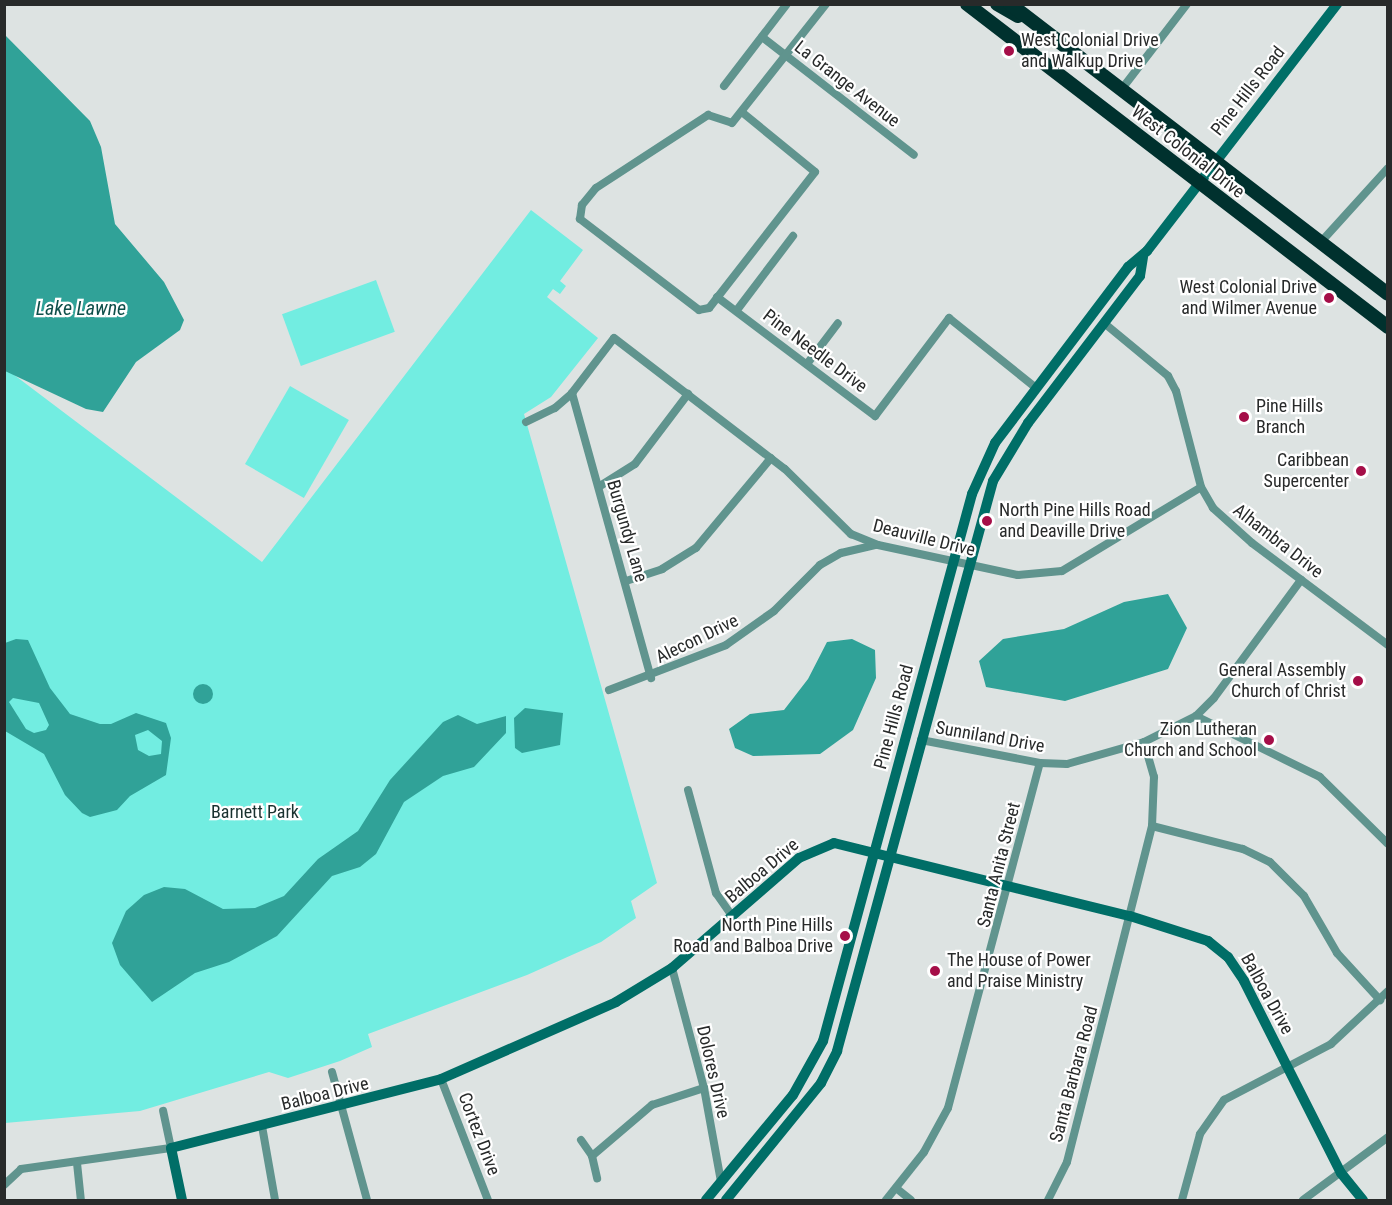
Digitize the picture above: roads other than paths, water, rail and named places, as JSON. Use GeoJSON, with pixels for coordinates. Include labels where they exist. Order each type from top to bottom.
{"type":"FeatureCollection","features":[{"type":"Feature","properties":{"kind":"highway","name":"West Colonial Drive"},"geometry":{"type":"LineString","coordinates":[[968,4],[1386,325]]}},
{"type":"Feature","properties":{"kind":"highway"},"geometry":{"type":"LineString","coordinates":[[997,4],[1010,15],[1026,17]]}},
{"type":"Feature","properties":{"kind":"highway","name":"West Colonial Drive"},"geometry":{"type":"LineString","coordinates":[[1010,4],[1388,294]]}},
{"type":"Feature","properties":{"kind":"main road","name":"Pine Hills Road"},"geometry":{"type":"LineString","coordinates":[[706,1200],[811,1069],[823,1041],[953,562],[982,469],[1036,388],[1120,278],[1143,257],[1198,182],[1337,4]]}},
{"type":"Feature","properties":{"kind":"main road","name":"Pine Hills Road"},"geometry":{"type":"LineString","coordinates":[[726,1200],[821,1083],[837,1051],[983,507],[1008,452],[1140,276],[1143,257]]}},
{"type":"Feature","properties":{"kind":"main road"},"geometry":{"type":"LineString","coordinates":[[1104,323],[1104,312],[1120,278]]}},
{"type":"Feature","properties":{"kind":"main road","name":"Balboa Drive"},"geometry":{"type":"LineString","coordinates":[[171,1148],[344,1106],[441,1078],[616,1002],[672,968],[799,858],[822,845],[847,843],[1130,916],[1208,941],[1228,957],[1287,1065],[1341,1173],[1363,1200]]}},
{"type":"Feature","properties":{"kind":"main road"},"geometry":{"type":"LineString","coordinates":[[171,1148],[182,1200]]}},
{"type":"Feature","properties":{"kind":"street"},"geometry":{"type":"LineString","coordinates":[[724,86],[787,4]]}},
{"type":"Feature","properties":{"kind":"street"},"geometry":{"type":"LineString","coordinates":[[743,113],[815,172],[709,308],[699,310],[580,219],[582,205],[596,188],[708,115],[732,123],[743,113],[826,4]]}},
{"type":"Feature","properties":{"kind":"street"},"geometry":{"type":"LineString","coordinates":[[1121,90],[1187,4]]}},
{"type":"Feature","properties":{"kind":"street","name":"La Grange Avenue"},"geometry":{"type":"LineString","coordinates":[[762,37],[914,155]]}},
{"type":"Feature","properties":{"kind":"street"},"geometry":{"type":"LineString","coordinates":[[1320,243],[1388,168]]}},
{"type":"Feature","properties":{"kind":"street"},"geometry":{"type":"LineString","coordinates":[[737,310],[793,236]]}},
{"type":"Feature","properties":{"kind":"street","name":"Pine Needle Drive"},"geometry":{"type":"LineString","coordinates":[[717,297],[875,416],[949,318],[1036,388]]}},
{"type":"Feature","properties":{"kind":"street"},"geometry":{"type":"LineString","coordinates":[[807,364],[838,323]]}},
{"type":"Feature","properties":{"kind":"street","name":"Alhambra Drive"},"geometry":{"type":"LineString","coordinates":[[1104,323],[1168,376],[1176,391],[1201,487],[1231,526],[1388,645]]}},
{"type":"Feature","properties":{"kind":"street","name":"Deauville Drive"},"geometry":{"type":"LineString","coordinates":[[572,393],[614,338],[771,458],[830,518],[878,545],[1018,575],[1062,571],[1201,487]]}},
{"type":"Feature","properties":{"kind":"street"},"geometry":{"type":"LineString","coordinates":[[526,422],[555,408],[572,393]]}},
{"type":"Feature","properties":{"kind":"street","name":"Burgundy Lane"},"geometry":{"type":"LineString","coordinates":[[572,393],[600,486],[651,678]]}},
{"type":"Feature","properties":{"kind":"street"},"geometry":{"type":"LineString","coordinates":[[600,486],[635,464],[688,394]]}},
{"type":"Feature","properties":{"kind":"street"},"geometry":{"type":"LineString","coordinates":[[626,581],[662,569],[696,548],[771,458]]}},
{"type":"Feature","properties":{"kind":"street","name":"Alecon Drive"},"geometry":{"type":"LineString","coordinates":[[609,690],[651,678],[698,659],[753,629],[820,565],[841,553],[878,545]]}},
{"type":"Feature","properties":{"kind":"street","name":"Sunniland Drive"},"geometry":{"type":"LineString","coordinates":[[921,740],[1040,763],[1067,764],[1144,742],[1196,716],[1302,580]]}},
{"type":"Feature","properties":{"kind":"street"},"geometry":{"type":"LineString","coordinates":[[1196,716],[1320,777],[1388,844]]}},
{"type":"Feature","properties":{"kind":"street","name":"Santa Barbara Road"},"geometry":{"type":"LineString","coordinates":[[1048,1200],[1066,1162],[1152,825],[1154,777],[1144,742]]}},
{"type":"Feature","properties":{"kind":"street","name":"Santa Anita Street"},"geometry":{"type":"LineString","coordinates":[[886,1200],[937,1133],[948,1108],[1011,886],[1040,763]]}},
{"type":"Feature","properties":{"kind":"street"},"geometry":{"type":"LineString","coordinates":[[688,790],[716,894],[733,916]]}},
{"type":"Feature","properties":{"kind":"street"},"geometry":{"type":"LineString","coordinates":[[1152,825],[1243,849],[1270,862],[1304,896],[1337,953],[1380,1000]]}},
{"type":"Feature","properties":{"kind":"street","name":"Dolores Drive"},"geometry":{"type":"LineString","coordinates":[[672,968],[704,1088],[721,1182]]}},
{"type":"Feature","properties":{"kind":"street"},"geometry":{"type":"LineString","coordinates":[[1182,1200],[1207,1119],[1224,1100],[1339,1038],[1388,992]]}},
{"type":"Feature","properties":{"kind":"street"},"geometry":{"type":"LineString","coordinates":[[332,1071],[344,1106],[367,1200]]}},
{"type":"Feature","properties":{"kind":"street","name":"Cortez Drive"},"geometry":{"type":"LineString","coordinates":[[441,1078],[488,1200]]}},
{"type":"Feature","properties":{"kind":"street"},"geometry":{"type":"LineString","coordinates":[[592,1156],[652,1105],[704,1088]]}},
{"type":"Feature","properties":{"kind":"street"},"geometry":{"type":"LineString","coordinates":[[163,1111],[171,1148]]}},
{"type":"Feature","properties":{"kind":"street"},"geometry":{"type":"LineString","coordinates":[[262,1126],[275,1200]]}},
{"type":"Feature","properties":{"kind":"street"},"geometry":{"type":"LineString","coordinates":[[1304,1200],[1388,1137]]}},
{"type":"Feature","properties":{"kind":"street"},"geometry":{"type":"LineString","coordinates":[[581,1140],[592,1156],[597,1178]]}},
{"type":"Feature","properties":{"kind":"street","name":"Balboa Drive"},"geometry":{"type":"LineString","coordinates":[[4,1185],[21,1169],[77,1163],[171,1148]]}},
{"type":"Feature","properties":{"kind":"street"},"geometry":{"type":"LineString","coordinates":[[77,1163],[81,1200]]}},
{"type":"Feature","properties":{"kind":"street"},"geometry":{"type":"LineString","coordinates":[[896,1188],[911,1200]]}},
{"type":"Feature","properties":{"kind":"water","name":"Lake Lawne"},"geometry":{"type":"Polygon","coordinates":[[[5,35],[90,121],[101,147],[115,224],[164,282],[184,320],[180,330],[136,362],[103,412],[86,409],[5,371],[5,35]]]}},
{"type":"Feature","properties":{"kind":"water"},"geometry":{"type":"Polygon","coordinates":[[[1168,594],[1187,628],[1168,669],[1065,701],[986,687],[979,661],[1003,639],[1064,629],[1124,602],[1168,594]]]}},
{"type":"Feature","properties":{"kind":"water"},"geometry":{"type":"Polygon","coordinates":[[[16,639],[28,640],[50,688],[70,714],[100,724],[111,724],[136,713],[166,723],[171,738],[166,775],[130,796],[117,810],[90,817],[82,813],[65,795],[44,754],[5,731],[5,643],[16,639]],[[13,698],[9,702],[26,729],[34,733],[46,730],[49,725],[39,703],[13,698]],[[148,730],[135,735],[138,750],[149,756],[161,754],[162,741],[148,730]]]}},
{"type":"Feature","properties":{"kind":"water"},"geometry":{"type":"Polygon","coordinates":[[[852,639],[875,650],[876,678],[853,730],[820,754],[753,756],[735,748],[729,729],[750,714],[784,710],[808,679],[827,642],[852,639]]]}},
{"type":"Feature","properties":{"kind":"water"},"geometry":{"type":"Polygon","coordinates":[[[199,684],[207,684],[213,690],[213,698],[207,704],[199,704],[193,698],[193,690],[199,684]]]}},
{"type":"Feature","properties":{"kind":"water"},"geometry":{"type":"Polygon","coordinates":[[[525,708],[563,713],[560,745],[522,753],[515,748],[514,718],[525,708]]]}},
{"type":"Feature","properties":{"kind":"water"},"geometry":{"type":"Polygon","coordinates":[[[458,715],[477,724],[506,716],[506,733],[474,767],[443,776],[404,802],[376,854],[360,867],[332,876],[277,936],[229,962],[195,973],[152,1002],[120,965],[112,943],[126,911],[144,895],[164,887],[185,889],[223,909],[255,908],[284,896],[318,859],[358,831],[390,780],[443,722],[458,715]]]}},
{"type":"Feature","properties":{"kind":"place","name":"West Colonial Drive and Walkup Drive"},"geometry":{"type":"Point","coordinates":[1009,51]}},
{"type":"Feature","properties":{"kind":"place","name":"West Colonial Drive and Wilmer Avenue"},"geometry":{"type":"Point","coordinates":[1329,298]}},
{"type":"Feature","properties":{"kind":"place","name":"Pine Hills Branch"},"geometry":{"type":"Point","coordinates":[1244,417]}},
{"type":"Feature","properties":{"kind":"place","name":"Caribbean Supercenter"},"geometry":{"type":"Point","coordinates":[1361,471]}},
{"type":"Feature","properties":{"kind":"place","name":"North Pine Hills Road and Deaville Drive"},"geometry":{"type":"Point","coordinates":[987,521]}},
{"type":"Feature","properties":{"kind":"place","name":"General Assembly Church of Christ"},"geometry":{"type":"Point","coordinates":[1358,681]}},
{"type":"Feature","properties":{"kind":"place","name":"Zion Lutheran Church and School"},"geometry":{"type":"Point","coordinates":[1269,740]}},
{"type":"Feature","properties":{"kind":"place","name":"North Pine Hills Road and Balboa Drive"},"geometry":{"type":"Point","coordinates":[845,936]}},
{"type":"Feature","properties":{"kind":"place","name":"The House of Power and Praise Ministry"},"geometry":{"type":"Point","coordinates":[935,971]}},
{"type":"Feature","properties":{"kind":"park label","name":"Barnett Park"},"geometry":{"type":"Point","coordinates":[255,812]}}]}
